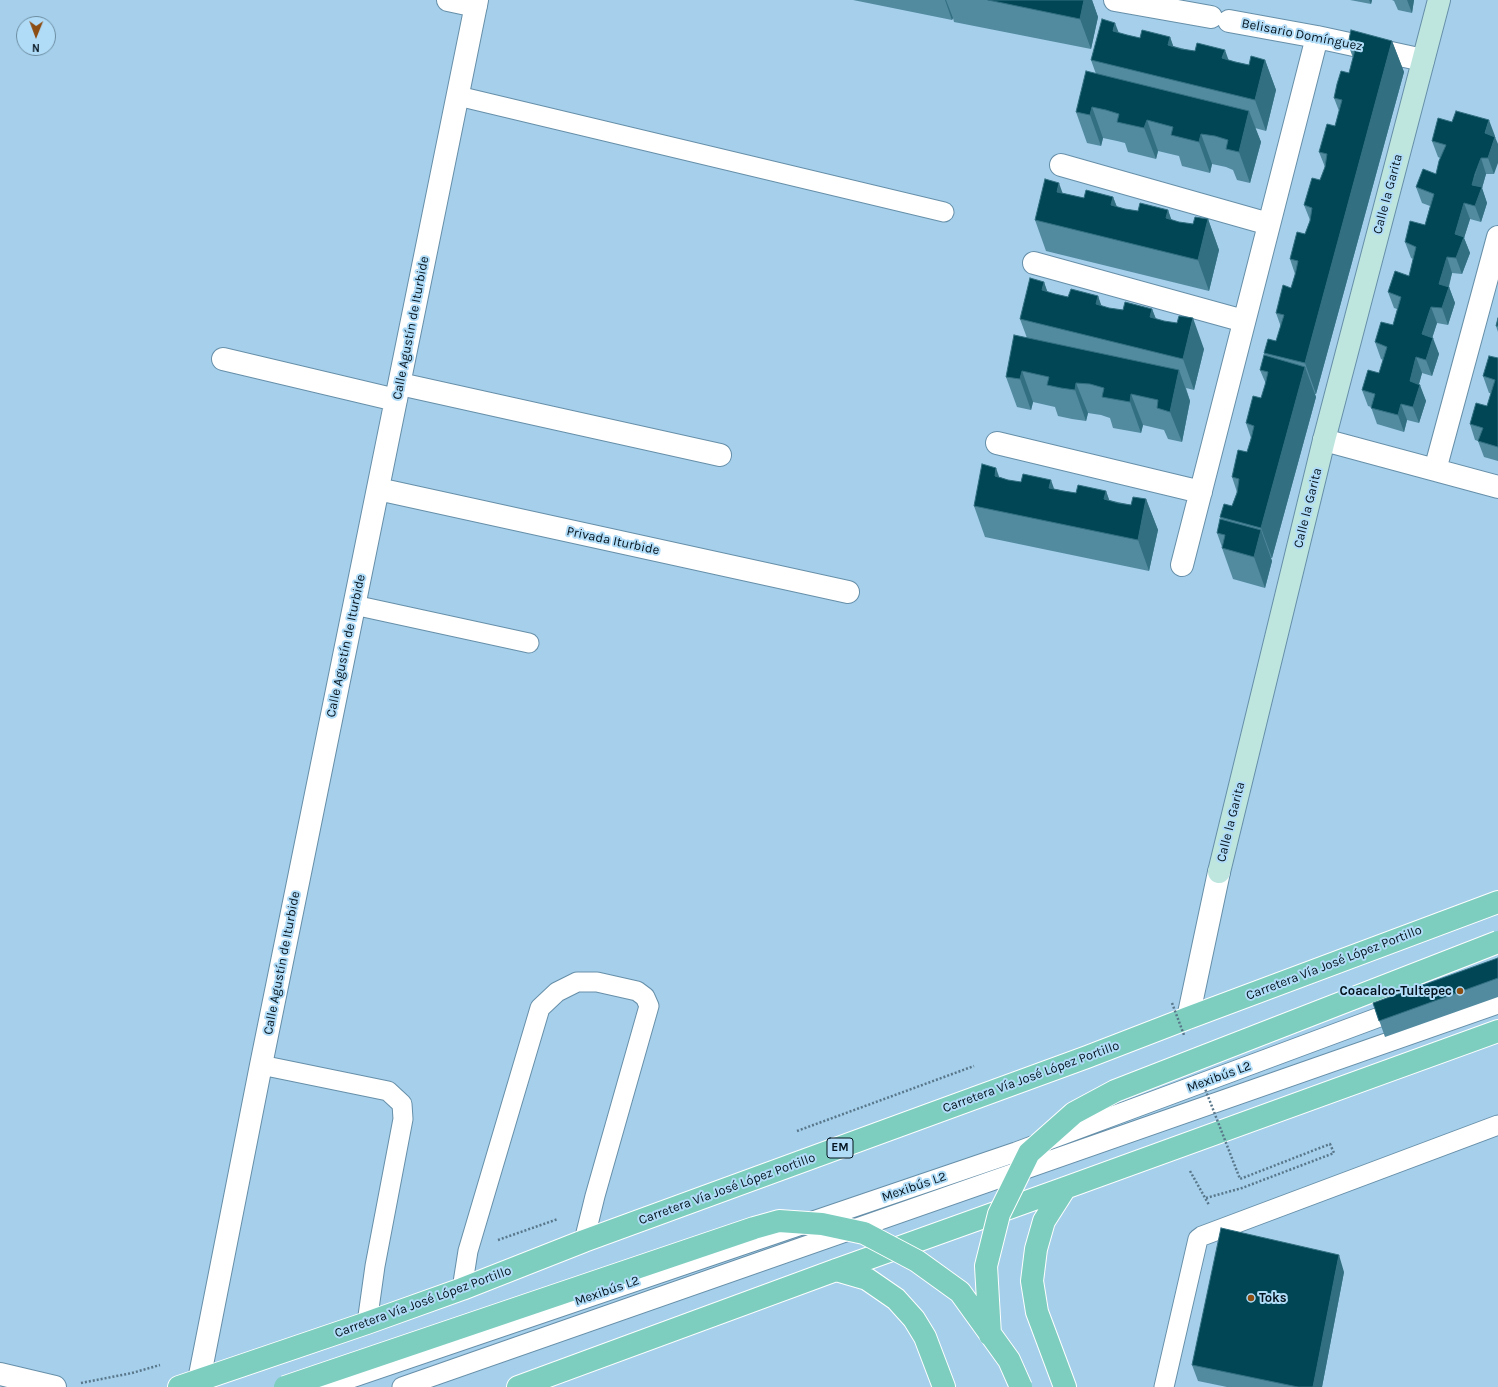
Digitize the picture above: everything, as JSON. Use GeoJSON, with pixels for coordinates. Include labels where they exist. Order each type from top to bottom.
{"type":"FeatureCollection","features":[{"type":"Feature","properties":{"kind":"main road","name":"Carretera Vía José López Portillo"},"geometry":{"type":"LineString","coordinates":[[189,1384],[462,1289],[584,1241],[1087,1057],[1498,902]]}},
{"type":"Feature","properties":{"kind":"main road"},"geometry":{"type":"LineString","coordinates":[[1006,1387],[992,1352],[986,1266],[999,1214],[1029,1153],[1074,1113],[1115,1090],[1498,942]]}},
{"type":"Feature","properties":{"kind":"main road"},"geometry":{"type":"LineString","coordinates":[[518,1387],[836,1270],[1498,1031]]}},
{"type":"Feature","properties":{"kind":"main road"},"geometry":{"type":"LineString","coordinates":[[1065,1188],[1044,1221],[1036,1249],[1032,1281],[1037,1312],[1065,1387]]}},
{"type":"Feature","properties":{"kind":"main road"},"geometry":{"type":"LineString","coordinates":[[286,1387],[754,1228],[779,1221],[822,1224],[864,1233],[918,1261],[960,1292],[1009,1360],[1021,1387]]}},
{"type":"Feature","properties":{"kind":"main road"},"geometry":{"type":"LineString","coordinates":[[836,1270],[867,1278],[896,1299],[914,1319],[925,1337],[944,1387]]}},
{"type":"Feature","properties":{"kind":"street"},"geometry":{"type":"LineString","coordinates":[[448,0],[477,3]]}},
{"type":"Feature","properties":{"kind":"street","name":"Belisario Domínguez"},"geometry":{"type":"LineString","coordinates":[[1115,0],[1317,37],[1423,60]]}},
{"type":"Feature","properties":{"kind":"street","name":"Calle la Garita"},"geometry":{"type":"LineString","coordinates":[[1188,1018],[1219,872],[1324,440],[1438,0]]}},
{"type":"Feature","properties":{"kind":"street","name":"Calle Agustín de Iturbide"},"geometry":{"type":"LineString","coordinates":[[189,1384],[217,1291],[261,1065],[477,3]]}},
{"type":"Feature","properties":{"kind":"street"},"geometry":{"type":"LineString","coordinates":[[1182,565],[1317,37]]}},
{"type":"Feature","properties":{"kind":"street"},"geometry":{"type":"LineString","coordinates":[[1060,166],[1269,224]]}},
{"type":"Feature","properties":{"kind":"street"},"geometry":{"type":"LineString","coordinates":[[1434,470],[1498,237]]}},
{"type":"Feature","properties":{"kind":"street"},"geometry":{"type":"LineString","coordinates":[[1034,263],[1244,321]]}},
{"type":"Feature","properties":{"kind":"street"},"geometry":{"type":"LineString","coordinates":[[223,359],[720,455]]}},
{"type":"Feature","properties":{"kind":"street"},"geometry":{"type":"LineString","coordinates":[[1324,440],[1498,487]]}},
{"type":"Feature","properties":{"kind":"street"},"geometry":{"type":"LineString","coordinates":[[997,443],[1201,492]]}},
{"type":"Feature","properties":{"kind":"street","name":"Privada Iturbide"},"geometry":{"type":"LineString","coordinates":[[378,489],[848,592]]}},
{"type":"Feature","properties":{"kind":"street"},"geometry":{"type":"LineString","coordinates":[[3,1375],[55,1387]]}},
{"type":"Feature","properties":{"kind":"lane"},"geometry":{"type":"LineString","coordinates":[[458,96],[944,212]]}},
{"type":"Feature","properties":{"kind":"lane"},"geometry":{"type":"LineString","coordinates":[[354,606],[528,643]]}},
{"type":"Feature","properties":{"kind":"lane"},"geometry":{"type":"LineString","coordinates":[[462,1289],[468,1251],[540,1008],[557,992],[577,982],[597,982],[637,991],[645,997],[649,1006],[595,1196],[584,1241]]}},
{"type":"Feature","properties":{"kind":"lane","name":"Mexibús L2"},"geometry":{"type":"LineString","coordinates":[[325,1387],[1016,1152],[1416,1003]]}},
{"type":"Feature","properties":{"kind":"lane","name":"Mexibús L2"},"geometry":{"type":"LineString","coordinates":[[402,1387],[1498,1004]]}},
{"type":"Feature","properties":{"kind":"lane"},"geometry":{"type":"LineString","coordinates":[[261,1065],[388,1091],[402,1104],[403,1119],[375,1266],[367,1323]]}},
{"type":"Feature","properties":{"kind":"lane"},"geometry":{"type":"LineString","coordinates":[[1164,1387],[1198,1239],[1202,1236],[1498,1125]]}},
{"type":"Feature","properties":{"kind":"path"},"geometry":{"type":"LineString","coordinates":[[1172,1003],[1186,1040]]}},
{"type":"Feature","properties":{"kind":"path"},"geometry":{"type":"LineString","coordinates":[[1203,1084],[1240,1179],[1330,1144],[1334,1153],[1242,1188],[1206,1198]]}},
{"type":"Feature","properties":{"kind":"path"},"geometry":{"type":"LineString","coordinates":[[1177,1148],[1206,1198],[1221,1229]]}},
{"type":"Feature","properties":{"kind":"building"},"geometry":{"type":"Polygon","coordinates":[[[988,0],[1084,0],[1080,19],[988,0]]]}},
{"type":"Feature","properties":{"kind":"building"},"geometry":{"type":"Polygon","coordinates":[[[1102,19],[1115,23],[1113,31],[1127,35],[1140,38],[1142,30],[1170,37],[1168,45],[1181,49],[1195,51],[1197,43],[1225,50],[1222,58],[1235,62],[1249,65],[1251,56],[1265,60],[1255,100],[1091,60],[1102,19]]]}},
{"type":"Feature","properties":{"kind":"building"},"geometry":{"type":"Polygon","coordinates":[[[1351,30],[1392,41],[1305,363],[1264,353],[1268,339],[1276,341],[1284,315],[1276,313],[1283,285],[1291,288],[1295,275],[1298,261],[1290,259],[1297,232],[1305,234],[1310,221],[1312,208],[1304,205],[1312,178],[1320,180],[1325,167],[1327,154],[1319,152],[1327,124],[1335,126],[1342,100],[1334,98],[1341,71],[1349,73],[1356,46],[1348,44],[1351,30]]]}},
{"type":"Feature","properties":{"kind":"building"},"geometry":{"type":"Polygon","coordinates":[[[1086,71],[1249,111],[1239,152],[1226,149],[1228,140],[1215,136],[1201,134],[1199,142],[1171,135],[1173,127],[1147,120],[1144,128],[1117,122],[1119,114],[1106,110],[1092,107],[1090,115],[1076,112],[1086,71]]]}},
{"type":"Feature","properties":{"kind":"building"},"geometry":{"type":"Polygon","coordinates":[[[1456,111],[1489,120],[1485,133],[1495,137],[1488,158],[1481,158],[1475,174],[1472,185],[1482,187],[1475,206],[1464,203],[1455,234],[1464,237],[1456,258],[1447,257],[1439,284],[1449,287],[1442,308],[1431,307],[1422,334],[1433,338],[1426,360],[1416,357],[1410,381],[1420,385],[1413,407],[1401,404],[1398,415],[1371,408],[1375,394],[1362,390],[1368,370],[1379,373],[1387,347],[1375,342],[1381,322],[1393,325],[1401,297],[1388,292],[1395,271],[1409,276],[1416,247],[1405,242],[1410,221],[1425,225],[1434,194],[1416,187],[1423,169],[1436,174],[1439,161],[1446,145],[1432,141],[1438,118],[1452,122],[1456,111]]]}},
{"type":"Feature","properties":{"kind":"building"},"geometry":{"type":"Polygon","coordinates":[[[1045,179],[1059,183],[1057,192],[1084,198],[1086,190],[1113,197],[1111,205],[1125,209],[1138,211],[1140,203],[1168,210],[1166,218],[1179,222],[1193,224],[1195,217],[1208,219],[1198,260],[1035,220],[1045,179]]]}},
{"type":"Feature","properties":{"kind":"building"},"geometry":{"type":"Polygon","coordinates":[[[1030,278],[1044,282],[1042,290],[1055,294],[1068,297],[1071,289],[1098,296],[1096,304],[1109,308],[1123,310],[1125,302],[1152,309],[1150,317],[1164,321],[1177,323],[1179,316],[1193,318],[1183,359],[1020,319],[1030,278]]]}},
{"type":"Feature","properties":{"kind":"building"},"geometry":{"type":"Polygon","coordinates":[[[1014,335],[1179,370],[1170,412],[1157,408],[1158,400],[1131,394],[1130,402],[1102,397],[1104,388],[1090,384],[1076,383],[1075,390],[1061,388],[1047,385],[1049,377],[1022,371],[1020,379],[1006,377],[1014,335]]]}},
{"type":"Feature","properties":{"kind":"building"},"geometry":{"type":"Polygon","coordinates":[[[1264,355],[1305,367],[1261,528],[1220,517],[1224,504],[1232,506],[1237,493],[1239,479],[1232,477],[1238,450],[1247,452],[1251,439],[1254,426],[1246,423],[1253,396],[1261,398],[1265,385],[1268,372],[1260,370],[1264,355]]]}},
{"type":"Feature","properties":{"kind":"building"},"geometry":{"type":"Polygon","coordinates":[[[1489,356],[1498,358],[1498,447],[1478,441],[1483,428],[1470,424],[1476,403],[1487,406],[1495,380],[1483,376],[1489,356]]]}},
{"type":"Feature","properties":{"kind":"building"},"geometry":{"type":"Polygon","coordinates":[[[982,464],[996,468],[995,476],[1008,480],[1021,482],[1023,474],[1051,480],[1049,488],[1076,493],[1078,485],[1106,491],[1104,499],[1131,505],[1133,497],[1146,499],[1138,540],[974,506],[982,464]]]}},
{"type":"Feature","properties":{"kind":"building"},"geometry":{"type":"Polygon","coordinates":[[[1220,519],[1261,530],[1254,557],[1222,548],[1225,535],[1217,533],[1220,519]]]}},
{"type":"Feature","properties":{"kind":"building"},"geometry":{"type":"Polygon","coordinates":[[[1498,958],[1498,978],[1379,1021],[1373,1003],[1498,958]]]}},
{"type":"Feature","properties":{"kind":"building"},"geometry":{"type":"Polygon","coordinates":[[[1221,1228],[1339,1255],[1313,1387],[1298,1387],[1192,1365],[1221,1228]]]}},
{"type":"Feature","properties":{"kind":"place","name":"Coacalco-Tultepec"},"geometry":{"type":"Point","coordinates":[1460,991]}},
{"type":"Feature","properties":{"kind":"place","name":"Toks"},"geometry":{"type":"Point","coordinates":[1251,1298]}}]}
